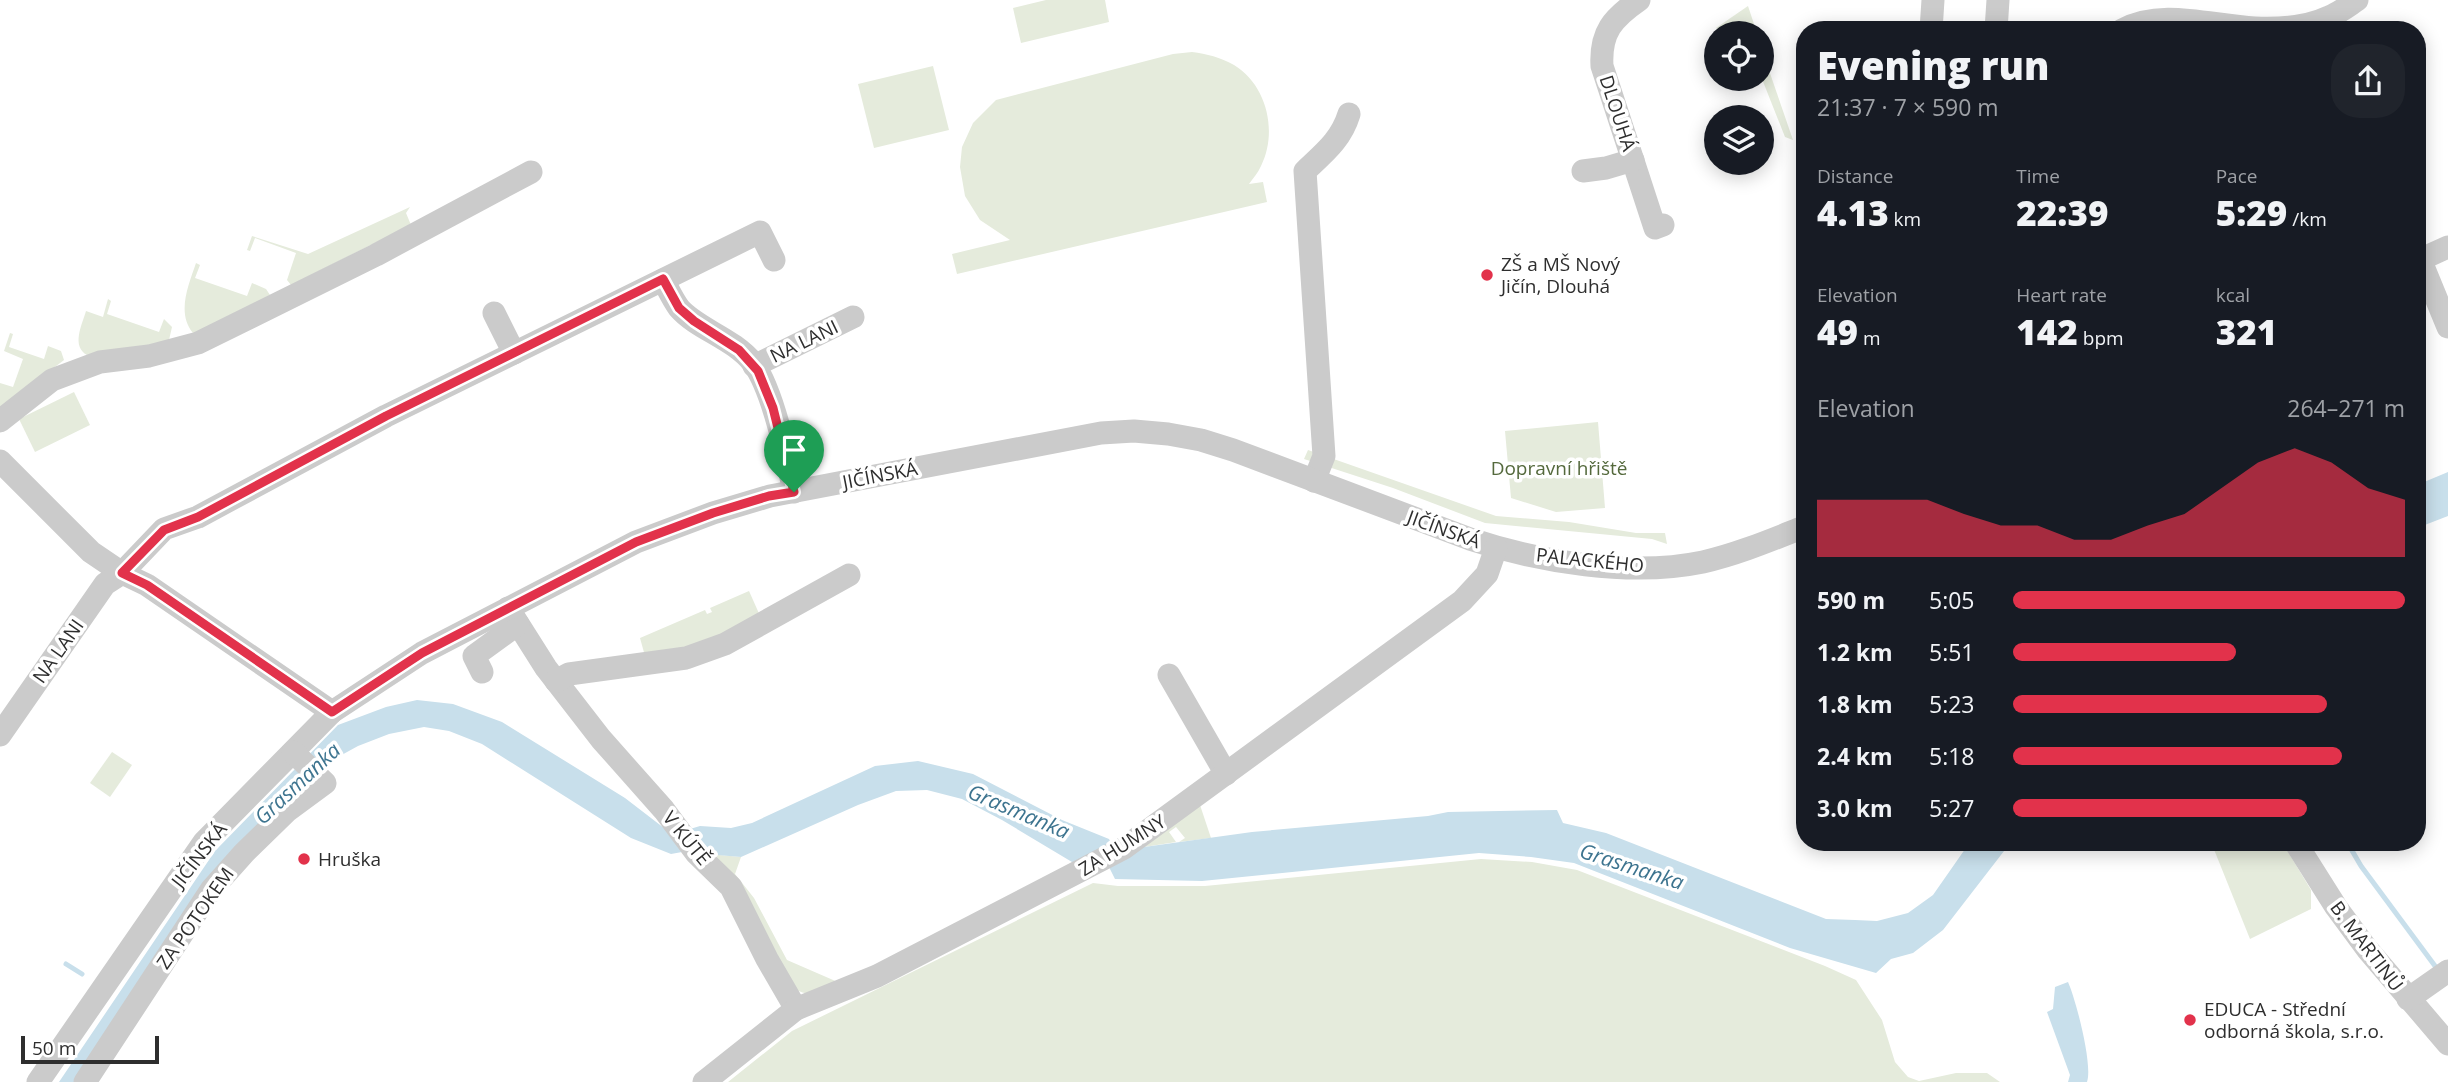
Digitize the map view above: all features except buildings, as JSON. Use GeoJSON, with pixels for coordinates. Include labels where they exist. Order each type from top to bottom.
{"type":"FeatureCollection","features":[{"type":"Feature","properties":{"kind":"street","name":"DLOUHÁ"},"geometry":{"type":"LineString","coordinates":[[1639,0],[1620,13],[1611,24],[1602,52],[1602,66],[1655,228],[1663,225]]}},
{"type":"Feature","properties":{"kind":"street"},"geometry":{"type":"LineString","coordinates":[[1932,21],[1933,0]]}},
{"type":"Feature","properties":{"kind":"street"},"geometry":{"type":"LineString","coordinates":[[1997,21],[1998,0]]}},
{"type":"Feature","properties":{"kind":"street"},"geometry":{"type":"LineString","coordinates":[[2315,21],[2328,18],[2356,0]]}},
{"type":"Feature","properties":{"kind":"street"},"geometry":{"type":"LineString","coordinates":[[2138,21],[2196,21]]}},
{"type":"Feature","properties":{"kind":"street"},"geometry":{"type":"LineString","coordinates":[[1314,481],[1324,456],[1305,171],[1334,144],[1345,127],[1349,114]]}},
{"type":"Feature","properties":{"kind":"street"},"geometry":{"type":"LineString","coordinates":[[1583,171],[1606,169],[1633,160]]}},
{"type":"Feature","properties":{"kind":"street"},"geometry":{"type":"LineString","coordinates":[[0,421],[52,380],[100,362],[149,356],[198,343],[376,254],[531,172]]}},
{"type":"Feature","properties":{"kind":"street","name":"NA LANI"},"geometry":{"type":"LineString","coordinates":[[0,735],[105,584],[122,573],[164,530],[198,517],[386,416],[760,232],[774,260]]}},
{"type":"Feature","properties":{"kind":"street"},"geometry":{"type":"LineString","coordinates":[[2426,257],[2448,247]]}},
{"type":"Feature","properties":{"kind":"street"},"geometry":{"type":"LineString","coordinates":[[2426,278],[2448,327]]}},
{"type":"Feature","properties":{"kind":"street","name":"NA LANI"},"geometry":{"type":"LineString","coordinates":[[663,279],[679,308],[694,321],[732,344],[754,366],[773,408],[794,492]]}},
{"type":"Feature","properties":{"kind":"street"},"geometry":{"type":"LineString","coordinates":[[494,313],[514,353]]}},
{"type":"Feature","properties":{"kind":"street","name":"NA LANI"},"geometry":{"type":"LineString","coordinates":[[754,366],[853,317]]}},
{"type":"Feature","properties":{"kind":"street","name":"JIČÍNSKÁ"},"geometry":{"type":"LineString","coordinates":[[38,1082],[204,842],[305,764],[332,712],[422,653],[513,616],[636,542],[713,513],[769,496],[1063,439],[1134,431],[1201,440],[1496,548]]}},
{"type":"Feature","properties":{"kind":"street"},"geometry":{"type":"LineString","coordinates":[[0,461],[91,552],[122,573],[147,585],[332,712]]}},
{"type":"Feature","properties":{"kind":"street","name":"PALACKÉHO"},"geometry":{"type":"LineString","coordinates":[[1496,548],[1600,565],[1668,566],[1702,562],[1735,553],[1796,530]]}},
{"type":"Feature","properties":{"kind":"street","name":"ZA HUMNY"},"geometry":{"type":"LineString","coordinates":[[704,1082],[796,1009],[877,976],[1124,848],[1462,601],[1487,574],[1496,548]]}},
{"type":"Feature","properties":{"kind":"street"},"geometry":{"type":"LineString","coordinates":[[556,681],[569,674],[687,657],[725,644],[849,575]]}},
{"type":"Feature","properties":{"kind":"street"},"geometry":{"type":"LineString","coordinates":[[482,672],[474,656],[513,616]]}},
{"type":"Feature","properties":{"kind":"street","name":"V KÚTĚ"},"geometry":{"type":"LineString","coordinates":[[513,616],[556,681],[601,739],[664,810],[696,853],[731,887],[796,1009]]}},
{"type":"Feature","properties":{"kind":"street"},"geometry":{"type":"LineString","coordinates":[[1170,676],[1226,774]]}},
{"type":"Feature","properties":{"kind":"street","name":"ZA POTOKEM"},"geometry":{"type":"LineString","coordinates":[[85,1082],[211,890],[287,811],[325,782],[305,764]]}},
{"type":"Feature","properties":{"kind":"street","name":"B. MARTINŮ"},"geometry":{"type":"LineString","coordinates":[[2301,851],[2359,939],[2448,1044]]}},
{"type":"Feature","properties":{"kind":"street"},"geometry":{"type":"LineString","coordinates":[[2408,999],[2448,971]]}},
{"type":"Feature","properties":{"kind":"green space"},"geometry":{"type":"Polygon","coordinates":[[[1046,0],[1105,0],[1109,22],[1021,43],[1013,8],[1046,0]]]}},
{"type":"Feature","properties":{"kind":"green space"},"geometry":{"type":"Polygon","coordinates":[[[1748,6],[1753,21],[1726,21],[1748,6]]]}},
{"type":"Feature","properties":{"kind":"green space"},"geometry":{"type":"Polygon","coordinates":[[[1192,52],[1213,56],[1234,65],[1255,84],[1262,97],[1269,124],[1269,139],[1261,166],[1249,184],[1263,182],[1267,202],[957,274],[952,254],[1010,240],[980,220],[965,196],[960,167],[962,147],[973,123],[996,100],[1173,54],[1192,52]]]}},
{"type":"Feature","properties":{"kind":"green space"},"geometry":{"type":"Polygon","coordinates":[[[933,66],[949,130],[874,148],[858,84],[933,66]]]}},
{"type":"Feature","properties":{"kind":"green space"},"geometry":{"type":"Polygon","coordinates":[[[1774,85],[1793,140],[1785,137],[1767,91],[1774,91],[1774,85]]]}},
{"type":"Feature","properties":{"kind":"green space"},"geometry":{"type":"Polygon","coordinates":[[[410,207],[406,213],[411,225],[291,285],[287,280],[296,253],[255,238],[250,251],[247,250],[252,236],[308,254],[410,207]]]}},
{"type":"Feature","properties":{"kind":"green space"},"geometry":{"type":"Polygon","coordinates":[[[196,263],[200,265],[195,278],[247,296],[252,283],[266,289],[270,295],[200,332],[193,333],[185,317],[185,308],[187,289],[196,263]]]}},
{"type":"Feature","properties":{"kind":"green space"},"geometry":{"type":"Polygon","coordinates":[[[108,299],[111,301],[107,314],[159,332],[164,319],[172,327],[169,340],[147,347],[87,355],[82,351],[79,341],[86,311],[103,317],[108,299]]]}},
{"type":"Feature","properties":{"kind":"green space"},"geometry":{"type":"Polygon","coordinates":[[[10,333],[13,334],[9,347],[44,359],[48,346],[61,351],[64,360],[0,409],[0,383],[13,387],[23,359],[4,351],[10,333]]]}},
{"type":"Feature","properties":{"kind":"green space"},"geometry":{"type":"Polygon","coordinates":[[[74,392],[90,425],[35,452],[19,419],[74,392]]]}},
{"type":"Feature","properties":{"kind":"green space","name":"Dopravní hřiště"},"geometry":{"type":"Polygon","coordinates":[[[1598,422],[1605,508],[1556,512],[1511,498],[1505,431],[1598,422]]]}},
{"type":"Feature","properties":{"kind":"green space"},"geometry":{"type":"Polygon","coordinates":[[[1308,450],[1496,516],[1569,522],[1636,533],[1665,533],[1667,544],[1652,539],[1485,523],[1393,488],[1304,459],[1308,450]]]}},
{"type":"Feature","properties":{"kind":"green space"},"geometry":{"type":"Polygon","coordinates":[[[749,591],[761,618],[685,650],[645,656],[640,638],[705,610],[707,614],[712,612],[710,608],[749,591]]]}},
{"type":"Feature","properties":{"kind":"green space"},"geometry":{"type":"Polygon","coordinates":[[[112,752],[132,765],[110,797],[90,783],[112,752]]]}},
{"type":"Feature","properties":{"kind":"green space"},"geometry":{"type":"Polygon","coordinates":[[[1200,805],[1211,838],[1179,842],[1185,838],[1176,827],[1169,832],[1176,842],[1144,847],[1200,805]]]}},
{"type":"Feature","properties":{"kind":"green space"},"geometry":{"type":"Polygon","coordinates":[[[2215,851],[2287,851],[2311,890],[2311,909],[2250,939],[2215,851]]]}},
{"type":"Feature","properties":{"kind":"green space"},"geometry":{"type":"Polygon","coordinates":[[[709,854],[741,857],[735,874],[754,898],[787,960],[840,983],[812,993],[795,989],[709,854]]]}},
{"type":"Feature","properties":{"kind":"green space"},"geometry":{"type":"Polygon","coordinates":[[[1481,859],[1532,862],[1577,870],[1825,966],[1856,980],[1882,1020],[1895,1062],[1908,1077],[1919,1081],[1956,1073],[1987,1073],[2000,1082],[728,1082],[792,1031],[1093,883],[1118,886],[1205,886],[1481,859]]]}},
{"type":"Feature","properties":{"kind":"water"},"geometry":{"type":"Polygon","coordinates":[[[2448,472],[2448,516],[2426,525],[2426,481],[2448,472]]]}},
{"type":"Feature","properties":{"kind":"water","name":"Grasmanka"},"geometry":{"type":"Polygon","coordinates":[[[417,700],[453,704],[502,722],[625,798],[664,828],[731,828],[752,823],[875,766],[918,761],[973,774],[1062,820],[1109,839],[1112,845],[1144,847],[1252,832],[1448,812],[1557,810],[1563,823],[1606,833],[1826,919],[1877,921],[1908,913],[1933,895],[1964,851],[2004,851],[1943,930],[1913,953],[1891,959],[1876,973],[1790,948],[1574,863],[1531,857],[1479,853],[1202,881],[1115,879],[1109,867],[1072,862],[962,799],[927,790],[896,791],[741,857],[682,852],[671,854],[631,838],[482,744],[449,731],[424,727],[389,734],[338,757],[315,781],[279,811],[78,1082],[59,1082],[215,851],[338,725],[386,707],[417,700]]]}},
{"type":"Feature","properties":{"kind":"water"},"geometry":{"type":"Polygon","coordinates":[[[2068,982],[2086,1048],[2087,1082],[2068,1082],[2070,1075],[2047,1012],[2053,1009],[2055,987],[2068,982]]]}},
{"type":"Feature","properties":{"kind":"waterway"},"geometry":{"type":"LineString","coordinates":[[2352,851],[2438,970]]}},
{"type":"Feature","properties":{"kind":"waterway"},"geometry":{"type":"LineString","coordinates":[[66,964],[82,974]]}},
{"type":"Feature","properties":{"kind":"place","name":"ZŠ a MŠ Nový Jičín, Dlouhá"},"geometry":{"type":"Point","coordinates":[1487,275]}},
{"type":"Feature","properties":{"kind":"place","name":"Hruška"},"geometry":{"type":"Point","coordinates":[304,859]}},
{"type":"Feature","properties":{"kind":"place","name":"EDUCA - Střední odborná škola, s.r.o."},"geometry":{"type":"Point","coordinates":[2190,1020]}},
{"type":"Feature","properties":{"kind":"route"},"geometry":{"type":"LineString","coordinates":[[663,279],[679,308],[739,350],[758,371],[773,408],[794,492],[769,496],[713,513],[636,542],[422,653],[332,712],[147,585],[122,573],[164,530],[198,517],[386,416],[663,279]]}}]}
